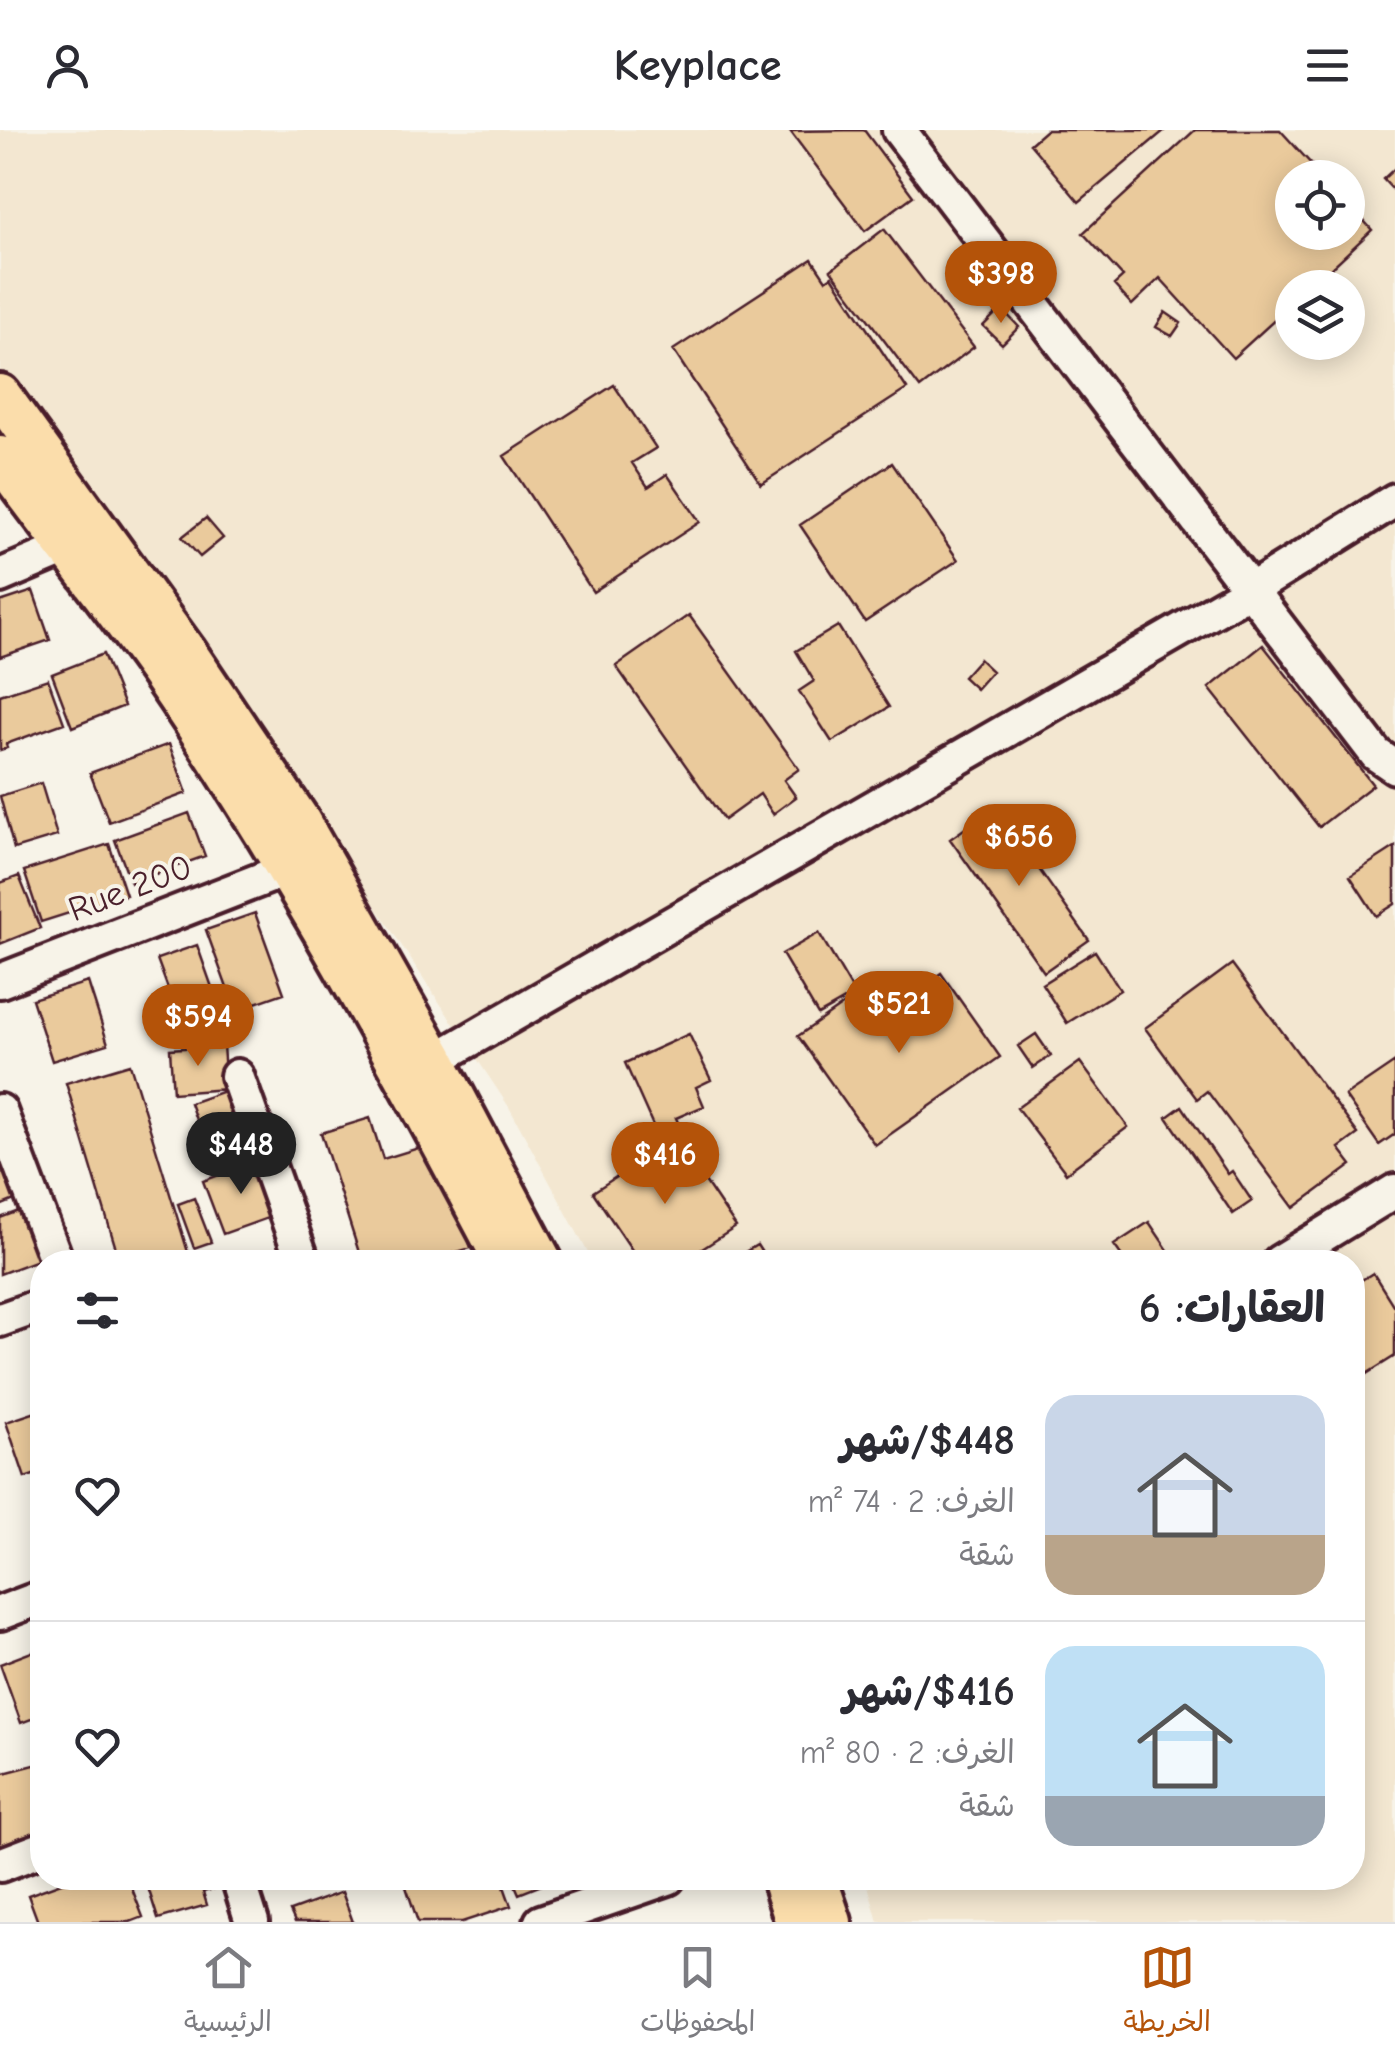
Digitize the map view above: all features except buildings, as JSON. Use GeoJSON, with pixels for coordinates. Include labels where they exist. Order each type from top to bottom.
{"type":"FeatureCollection","features":[{"type":"Feature","properties":{"kind":"main road"},"geometry":{"type":"LineString","coordinates":[[0,395],[185,651],[298,818],[536,1250]]}},
{"type":"Feature","properties":{"kind":"main road"},"geometry":{"type":"LineString","coordinates":[[0,458],[163,676],[288,870],[417,1094],[499,1250]]}},
{"type":"Feature","properties":{"kind":"main road"},"geometry":{"type":"LineString","coordinates":[[786,1890],[796,1922]]}},
{"type":"Feature","properties":{"kind":"main road"},"geometry":{"type":"LineString","coordinates":[[820,1890],[831,1922]]}},
{"type":"Feature","properties":{"kind":"street"},"geometry":{"type":"LineString","coordinates":[[899,130],[1376,754],[1395,768]]}},
{"type":"Feature","properties":{"kind":"street"},"geometry":{"type":"LineString","coordinates":[[434,1060],[1252,589],[1395,500]]}},
{"type":"Feature","properties":{"kind":"street"},"geometry":{"type":"LineString","coordinates":[[0,576],[66,548]]}},
{"type":"Feature","properties":{"kind":"street","name":"Rue 200"},"geometry":{"type":"LineString","coordinates":[[0,982],[288,870]]}},
{"type":"Feature","properties":{"kind":"street"},"geometry":{"type":"LineString","coordinates":[[238,1076],[300,1250]]}},
{"type":"Feature","properties":{"kind":"street"},"geometry":{"type":"LineString","coordinates":[[0,1110],[52,1250]]}},
{"type":"Feature","properties":{"kind":"street"},"geometry":{"type":"LineString","coordinates":[[1299,1250],[1395,1191]]}},
{"type":"Feature","properties":{"kind":"street"},"geometry":{"type":"LineString","coordinates":[[0,1320],[30,1309]]}},
{"type":"Feature","properties":{"kind":"street"},"geometry":{"type":"LineString","coordinates":[[0,1613],[30,1602]]}},
{"type":"Feature","properties":{"kind":"street"},"geometry":{"type":"LineString","coordinates":[[0,1864],[30,1853]]}},
{"type":"Feature","properties":{"kind":"street"},"geometry":{"type":"LineString","coordinates":[[242,1890],[252,1922]]}},
{"type":"Feature","properties":{"kind":"street"},"geometry":{"type":"LineString","coordinates":[[541,1922],[633,1890]]}},
{"type":"Feature","properties":{"kind":"shaded area"},"geometry":{"type":"Polygon","coordinates":[[[0,130],[1395,130],[1395,1922],[878,1922],[869,1890],[1365,1890],[1365,1250],[586,1250],[509,1107],[197,638],[0,386],[0,130]]]}}]}
